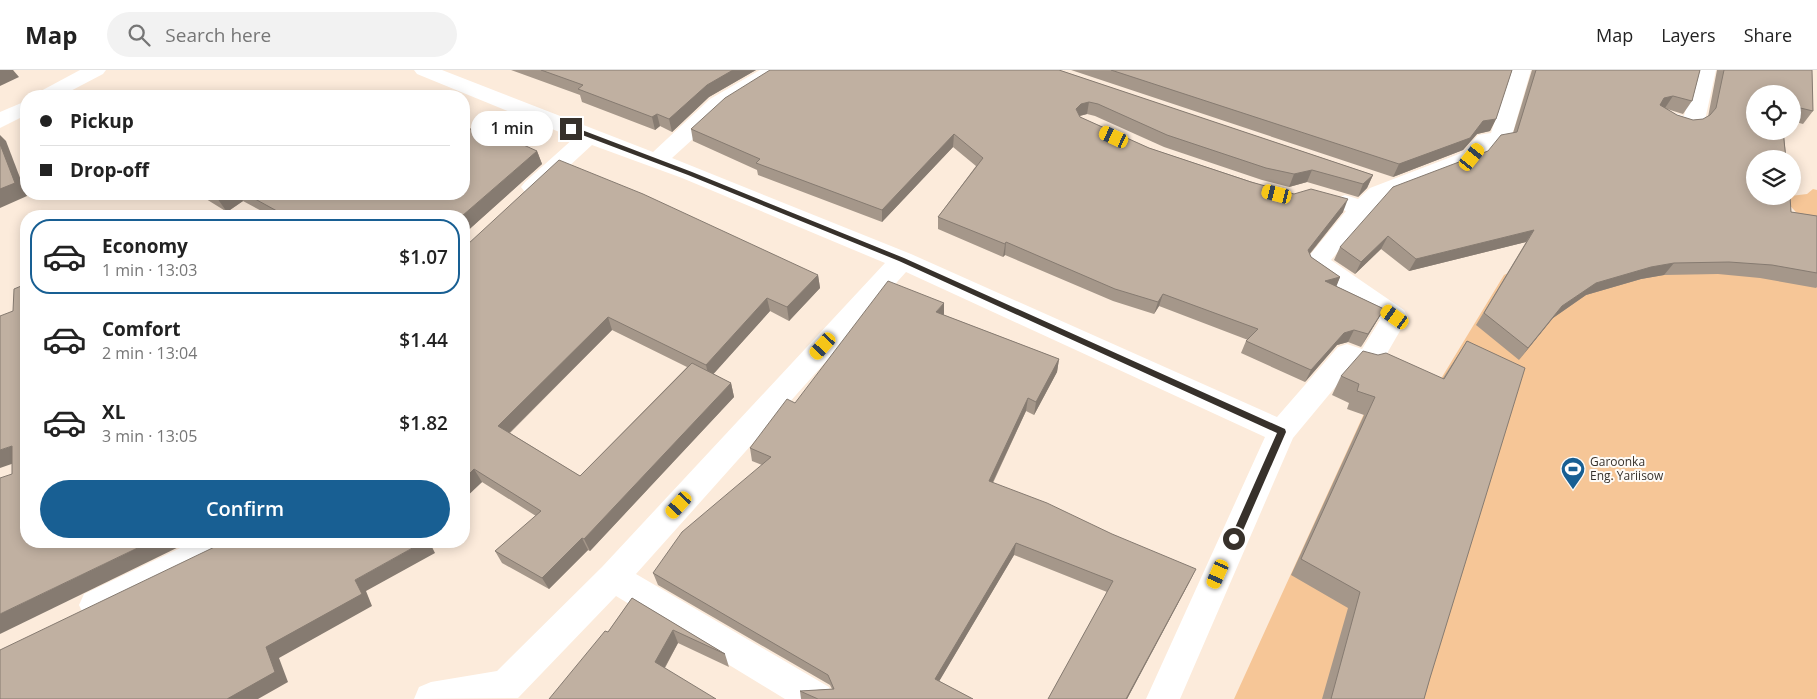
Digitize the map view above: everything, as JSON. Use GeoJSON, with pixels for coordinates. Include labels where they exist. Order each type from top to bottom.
{"type":"FeatureCollection","features":[{"type":"Feature","properties":{"kind":"street"},"geometry":{"type":"LineString","coordinates":[[58,90],[96,70]]}},
{"type":"Feature","properties":{"kind":"street"},"geometry":{"type":"LineString","coordinates":[[424,70],[589,136],[656,160],[902,260],[1282,432]]}},
{"type":"Feature","properties":{"kind":"street"},"geometry":{"type":"LineString","coordinates":[[656,160],[718,104],[774,70]]}},
{"type":"Feature","properties":{"kind":"street"},"geometry":{"type":"LineString","coordinates":[[1163,699],[1282,432],[1347,354],[1368,362],[1395,317],[1316,262],[1362,208],[1378,193],[1472,157],[1486,140],[1500,139],[1521,70]]}},
{"type":"Feature","properties":{"kind":"street"},"geometry":{"type":"LineString","coordinates":[[1664,117],[1688,124],[1694,120],[1706,70]]}},
{"type":"Feature","properties":{"kind":"street"},"geometry":{"type":"LineString","coordinates":[[0,120],[20,110]]}},
{"type":"Feature","properties":{"kind":"street"},"geometry":{"type":"LineString","coordinates":[[515,203],[589,136]]}},
{"type":"Feature","properties":{"kind":"street"},"geometry":{"type":"LineString","coordinates":[[1363,176],[1394,187]]}},
{"type":"Feature","properties":{"kind":"street"},"geometry":{"type":"LineString","coordinates":[[1324,197],[1362,208]]}},
{"type":"Feature","properties":{"kind":"street"},"geometry":{"type":"LineString","coordinates":[[431,699],[501,692],[613,577],[902,260]]}},
{"type":"Feature","properties":{"kind":"street"},"geometry":{"type":"LineString","coordinates":[[66,620],[212,548]]}},
{"type":"Feature","properties":{"kind":"street"},"geometry":{"type":"LineString","coordinates":[[613,577],[817,699]]}},
{"type":"Feature","properties":{"kind":"shaded area","name":"Garoonka Eng. Yariisow"},"geometry":{"type":"Polygon","coordinates":[[[1813,189],[1817,190],[1817,699],[1234,699],[1378,383],[1425,405],[1504,275],[1516,269],[1807,224],[1789,205],[1801,205],[1801,195],[1807,194],[1813,189]]]}},
{"type":"Feature","properties":{"kind":"building"},"geometry":{"type":"Polygon","coordinates":[[[541,70],[733,70],[707,85],[669,119],[657,114],[652,117],[578,89],[583,85],[541,70]]]}},
{"type":"Feature","properties":{"kind":"building"},"geometry":{"type":"Polygon","coordinates":[[[770,70],[1059,70],[1373,175],[1363,184],[1312,170],[1294,174],[1266,168],[1167,135],[1098,104],[1089,102],[1081,104],[1076,109],[1080,117],[1149,148],[1251,182],[1294,194],[1311,189],[1348,199],[1308,250],[1311,257],[1340,277],[1325,281],[1384,309],[1368,334],[1354,330],[1344,333],[1311,370],[1246,341],[1258,329],[1163,294],[1158,302],[1115,289],[1006,242],[1005,244],[938,217],[983,158],[954,134],[882,210],[756,163],[760,159],[691,129],[725,98],[770,70]]]}},
{"type":"Feature","properties":{"kind":"building"},"geometry":{"type":"Polygon","coordinates":[[[1111,70],[1512,70],[1496,119],[1483,121],[1470,138],[1399,164],[1111,70]]]}},
{"type":"Feature","properties":{"kind":"building"},"geometry":{"type":"Polygon","coordinates":[[[1536,70],[1700,70],[1692,101],[1673,96],[1664,98],[1660,105],[1677,115],[1693,120],[1703,119],[1716,108],[1724,70],[1812,70],[1813,111],[1801,108],[1801,85],[1746,85],[1746,140],[1784,140],[1785,150],[1746,150],[1746,205],[1791,205],[1791,212],[1817,216],[1817,273],[1772,265],[1729,262],[1674,263],[1651,267],[1596,283],[1562,306],[1528,348],[1484,313],[1534,230],[1416,259],[1388,236],[1361,262],[1340,247],[1393,187],[1488,151],[1501,135],[1517,132],[1536,70]]]}},
{"type":"Feature","properties":{"kind":"building"},"geometry":{"type":"Polygon","coordinates":[[[477,124],[537,151],[469,210],[275,210],[257,200],[470,200],[470,129],[477,124]]]}},
{"type":"Feature","properties":{"kind":"building"},"geometry":{"type":"Polygon","coordinates":[[[0,144],[15,183],[0,189],[0,144]]]}},
{"type":"Feature","properties":{"kind":"building"},"geometry":{"type":"Polygon","coordinates":[[[559,160],[643,194],[818,275],[787,307],[767,298],[706,365],[608,317],[498,426],[580,476],[692,363],[731,383],[584,539],[582,538],[542,578],[495,551],[541,511],[474,469],[470,473],[470,242],[559,160]]]}},
{"type":"Feature","properties":{"kind":"building"},"geometry":{"type":"Polygon","coordinates":[[[888,281],[944,303],[936,312],[1059,359],[1036,402],[1028,398],[989,481],[1047,503],[1112,534],[1196,569],[1126,699],[1048,699],[1113,581],[1016,543],[935,679],[973,699],[818,699],[800,691],[834,689],[828,675],[653,573],[682,532],[771,457],[750,448],[787,399],[795,403],[888,281]]]}},
{"type":"Feature","properties":{"kind":"building"},"geometry":{"type":"Polygon","coordinates":[[[20,286],[20,548],[137,548],[0,614],[0,478],[12,474],[12,446],[0,450],[0,316],[13,311],[14,289],[20,286]]]}},
{"type":"Feature","properties":{"kind":"building"},"geometry":{"type":"Polygon","coordinates":[[[1467,341],[1525,368],[1424,699],[1331,699],[1360,592],[1301,559],[1375,397],[1357,391],[1359,384],[1341,376],[1363,351],[1378,355],[1386,353],[1444,379],[1467,341]]]}},
{"type":"Feature","properties":{"kind":"building"},"geometry":{"type":"Polygon","coordinates":[[[212,548],[412,548],[355,580],[362,594],[266,647],[275,672],[227,699],[0,699],[0,650],[212,548]]]}},
{"type":"Feature","properties":{"kind":"building"},"geometry":{"type":"Polygon","coordinates":[[[632,598],[725,654],[673,630],[655,662],[716,699],[549,699],[605,631],[608,632],[632,598]]]}},
{"type":"Feature","properties":{"kind":"place","name":"Garoonka Eng. Yariisow"},"geometry":{"type":"Point","coordinates":[1573,490]}},
{"type":"Feature","properties":{"kind":"route"},"geometry":{"type":"LineString","coordinates":[[571,129],[690,173],[902,260],[1282,432],[1234,539]]}}]}
